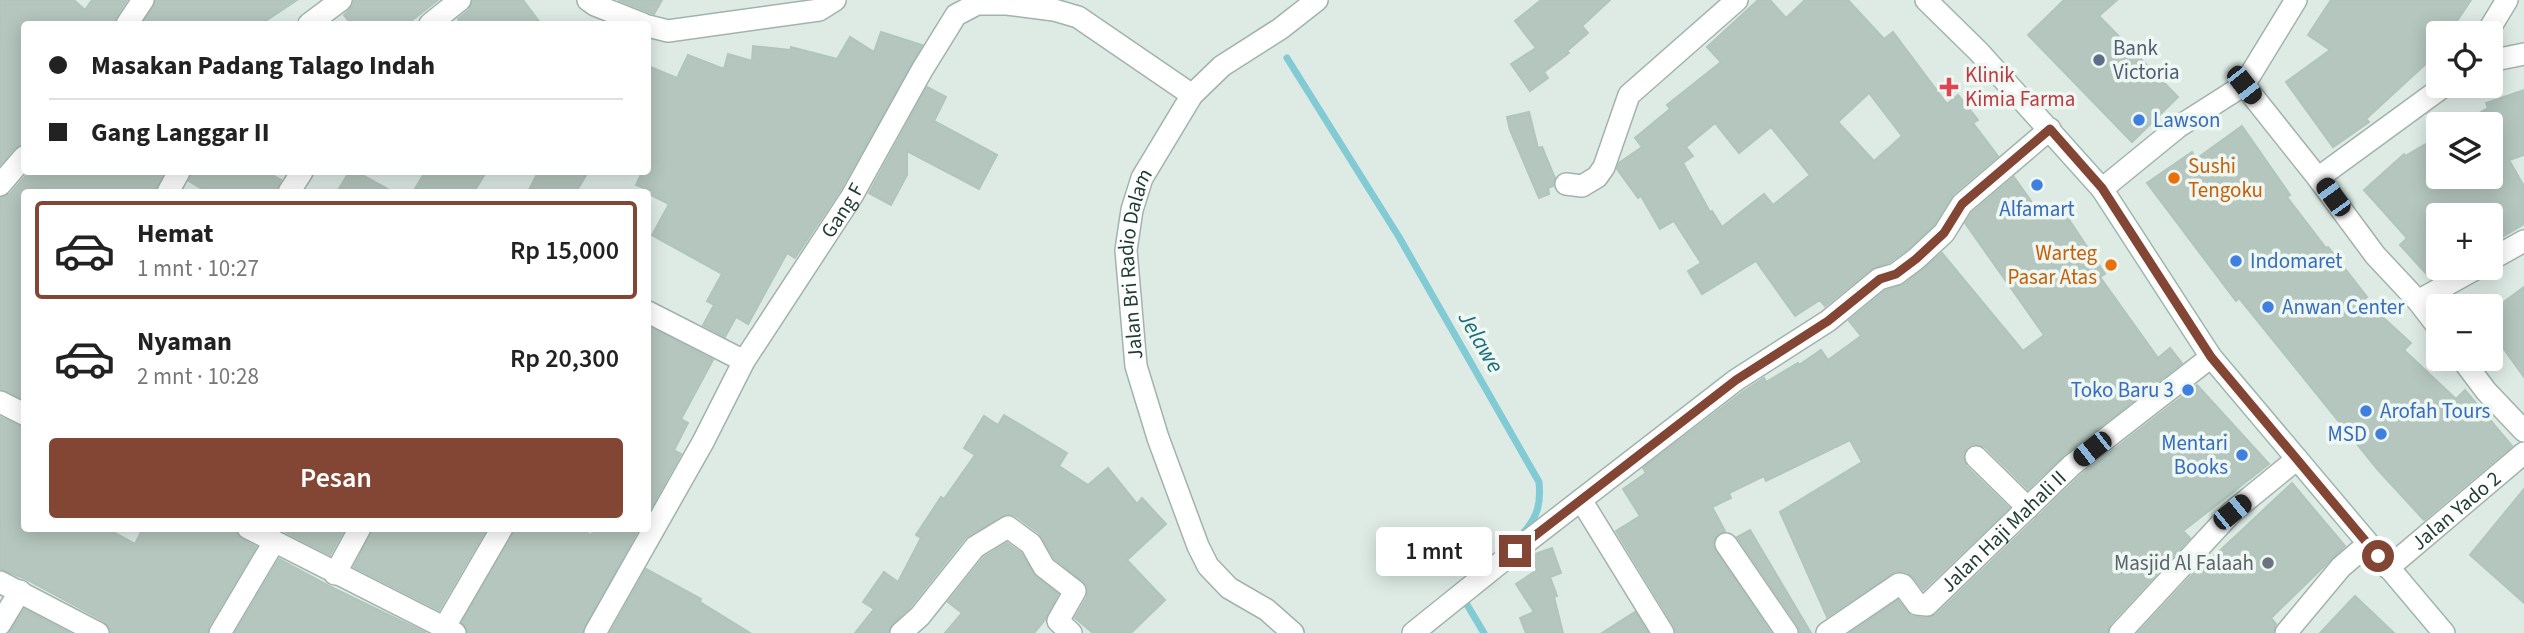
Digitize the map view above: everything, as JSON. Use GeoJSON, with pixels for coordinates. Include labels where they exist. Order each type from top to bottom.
{"type":"FeatureCollection","features":[{"type":"Feature","properties":{"kind":"street"},"geometry":{"type":"LineString","coordinates":[[129,21],[143,0]]}},
{"type":"Feature","properties":{"kind":"street"},"geometry":{"type":"LineString","coordinates":[[313,21],[341,0]]}},
{"type":"Feature","properties":{"kind":"street"},"geometry":{"type":"LineString","coordinates":[[434,21],[460,0]]}},
{"type":"Feature","properties":{"kind":"street"},"geometry":{"type":"LineString","coordinates":[[651,27],[667,31],[819,10],[835,0]]}},
{"type":"Feature","properties":{"kind":"street","name":"Jalan Bri Radio Dalam"},"geometry":{"type":"LineString","coordinates":[[1293,633],[1267,610],[1229,588],[1208,566],[1198,546],[1158,438],[1136,366],[1126,250],[1132,210],[1142,178],[1192,95],[1222,66],[1280,29],[1317,0]]}},
{"type":"Feature","properties":{"kind":"street"},"geometry":{"type":"LineString","coordinates":[[1566,184],[1582,186],[1597,177],[1604,167],[1629,95],[1737,0]]}},
{"type":"Feature","properties":{"kind":"street"},"geometry":{"type":"LineString","coordinates":[[2102,188],[2178,127],[2244,85],[2296,0]]}},
{"type":"Feature","properties":{"kind":"street"},"geometry":{"type":"LineString","coordinates":[[2494,21],[2507,0]]}},
{"type":"Feature","properties":{"kind":"street"},"geometry":{"type":"LineString","coordinates":[[593,2],[636,21]]}},
{"type":"Feature","properties":{"kind":"street"},"geometry":{"type":"LineString","coordinates":[[1934,3],[2102,188],[2211,357],[2444,633]]}},
{"type":"Feature","properties":{"kind":"street","name":"Gang F"},"geometry":{"type":"LineString","coordinates":[[595,633],[703,442],[744,361],[852,196],[956,15],[977,4],[987,4],[1054,10],[1079,17],[1192,95]]}},
{"type":"Feature","properties":{"kind":"street"},"geometry":{"type":"LineString","coordinates":[[2503,58],[2524,54]]}},
{"type":"Feature","properties":{"kind":"street"},"geometry":{"type":"LineString","coordinates":[[2244,85],[2318,178],[2375,256],[2426,311]]}},
{"type":"Feature","properties":{"kind":"street"},"geometry":{"type":"LineString","coordinates":[[2318,178],[2428,98]]}},
{"type":"Feature","properties":{"kind":"street"},"geometry":{"type":"LineString","coordinates":[[1413,633],[1736,380],[1828,321],[1880,279],[1896,274],[1916,259],[1944,233],[1962,204],[2050,129]]}},
{"type":"Feature","properties":{"kind":"street"},"geometry":{"type":"LineString","coordinates":[[0,185],[21,160]]}},
{"type":"Feature","properties":{"kind":"street"},"geometry":{"type":"LineString","coordinates":[[2503,253],[2524,241]]}},
{"type":"Feature","properties":{"kind":"street"},"geometry":{"type":"LineString","coordinates":[[2418,301],[2456,280]]}},
{"type":"Feature","properties":{"kind":"street"},"geometry":{"type":"LineString","coordinates":[[651,314],[744,361]]}},
{"type":"Feature","properties":{"kind":"street","name":"Jalan Haji Mahali II"},"geometry":{"type":"LineString","coordinates":[[1827,633],[1899,584],[1903,584],[1917,604],[1927,605],[2073,465],[2211,357]]}},
{"type":"Feature","properties":{"kind":"street"},"geometry":{"type":"LineString","coordinates":[[2471,371],[2524,431]]}},
{"type":"Feature","properties":{"kind":"street"},"geometry":{"type":"LineString","coordinates":[[0,402],[21,412]]}},
{"type":"Feature","properties":{"kind":"street","name":"Jalan Yado 2"},"geometry":{"type":"LineString","coordinates":[[2388,568],[2524,453]]}},
{"type":"Feature","properties":{"kind":"street"},"geometry":{"type":"LineString","coordinates":[[1976,457],[2028,508]]}},
{"type":"Feature","properties":{"kind":"street"},"geometry":{"type":"LineString","coordinates":[[2119,633],[2232,512],[2297,459]]}},
{"type":"Feature","properties":{"kind":"street"},"geometry":{"type":"LineString","coordinates":[[1581,500],[1663,633]]}},
{"type":"Feature","properties":{"kind":"street"},"geometry":{"type":"LineString","coordinates":[[901,633],[920,616],[975,547],[1009,527],[1031,544],[1044,567],[1075,591],[1058,621],[1071,633]]}},
{"type":"Feature","properties":{"kind":"street"},"geometry":{"type":"LineString","coordinates":[[255,532],[450,631],[500,532]]}},
{"type":"Feature","properties":{"kind":"street"},"geometry":{"type":"LineString","coordinates":[[335,574],[358,532]]}},
{"type":"Feature","properties":{"kind":"street"},"geometry":{"type":"LineString","coordinates":[[220,633],[274,542]]}},
{"type":"Feature","properties":{"kind":"street"},"geometry":{"type":"LineString","coordinates":[[1726,544],[1787,633]]}},
{"type":"Feature","properties":{"kind":"street"},"geometry":{"type":"LineString","coordinates":[[2286,633],[2341,568],[2368,544]]}},
{"type":"Feature","properties":{"kind":"street"},"geometry":{"type":"LineString","coordinates":[[0,582],[98,633]]}},
{"type":"Feature","properties":{"kind":"street"},"geometry":{"type":"LineString","coordinates":[[0,624],[20,591]]}},
{"type":"Feature","properties":{"kind":"building"},"geometry":{"type":"Polygon","coordinates":[[[0,0],[74,0],[85,10],[92,0],[127,0],[115,21],[21,21],[21,145],[15,148],[0,165],[0,0]]]}},
{"type":"Feature","properties":{"kind":"building"},"geometry":{"type":"Polygon","coordinates":[[[156,0],[297,0],[266,21],[144,21],[156,0]]]}},
{"type":"Feature","properties":{"kind":"building"},"geometry":{"type":"Polygon","coordinates":[[[354,0],[438,0],[411,21],[349,21],[344,15],[353,6],[354,0]]]}},
{"type":"Feature","properties":{"kind":"building"},"geometry":{"type":"Polygon","coordinates":[[[473,0],[523,0],[539,21],[460,21],[458,19],[469,10],[473,0]]]}},
{"type":"Feature","properties":{"kind":"building"},"geometry":{"type":"Polygon","coordinates":[[[618,0],[662,0],[654,14],[618,0]]]}},
{"type":"Feature","properties":{"kind":"building"},"geometry":{"type":"Polygon","coordinates":[[[1541,0],[1610,0],[1582,26],[1588,33],[1567,51],[1569,53],[1544,72],[1548,78],[1530,91],[1511,64],[1536,48],[1515,21],[1541,0]]]}},
{"type":"Feature","properties":{"kind":"building"},"geometry":{"type":"Polygon","coordinates":[[[1758,0],[1770,0],[1786,18],[1805,0],[1848,0],[1884,39],[1893,32],[1947,104],[1958,95],[1978,120],[1973,123],[1998,156],[1953,194],[1934,225],[1908,249],[1890,262],[1871,269],[1825,306],[1820,300],[1795,316],[1756,261],[1702,294],[1688,271],[1701,263],[1674,221],[1660,229],[1641,196],[1638,198],[1617,169],[1619,163],[1642,147],[1635,138],[1670,109],[1667,105],[1721,62],[1707,47],[1758,0]],[[1869,93],[1838,122],[1874,161],[1902,136],[1869,93]],[[1715,123],[1686,147],[1693,156],[1683,163],[1710,212],[1712,211],[1722,227],[1764,194],[1773,205],[1810,175],[1771,127],[1739,153],[1715,123]]]}},
{"type":"Feature","properties":{"kind":"building"},"geometry":{"type":"Polygon","coordinates":[[[2064,0],[2117,0],[2099,16],[2178,97],[2132,142],[2028,35],[2064,0]]]}},
{"type":"Feature","properties":{"kind":"building"},"geometry":{"type":"Polygon","coordinates":[[[2331,0],[2471,0],[2457,21],[2426,21],[2426,64],[2366,119],[2369,122],[2333,147],[2286,82],[2330,50],[2308,35],[2331,0]]]}},
{"type":"Feature","properties":{"kind":"building"},"geometry":{"type":"Polygon","coordinates":[[[881,32],[922,45],[841,189],[795,258],[787,253],[748,324],[736,317],[725,337],[703,325],[714,305],[707,301],[722,274],[652,235],[669,204],[651,195],[651,189],[636,185],[641,175],[651,175],[651,67],[677,78],[688,55],[724,69],[728,54],[752,61],[753,46],[791,50],[791,47],[837,59],[850,37],[874,52],[881,32]]]}},
{"type":"Feature","properties":{"kind":"building"},"geometry":{"type":"Polygon","coordinates":[[[927,87],[946,97],[934,121],[997,155],[979,189],[907,151],[907,175],[891,205],[869,193],[927,87]]]}},
{"type":"Feature","properties":{"kind":"building"},"geometry":{"type":"Polygon","coordinates":[[[2524,90],[2524,155],[2509,160],[2524,186],[2524,224],[2503,236],[2503,203],[2426,203],[2426,274],[2400,245],[2407,238],[2364,190],[2404,154],[2405,156],[2426,144],[2426,189],[2503,189],[2503,112],[2481,112],[2488,108],[2486,103],[2524,90]]]}},
{"type":"Feature","properties":{"kind":"building"},"geometry":{"type":"Polygon","coordinates":[[[1529,112],[1538,148],[1542,147],[1555,178],[1553,186],[1548,188],[1549,194],[1539,198],[1507,117],[1529,112]]]}},
{"type":"Feature","properties":{"kind":"building"},"geometry":{"type":"Polygon","coordinates":[[[2242,126],[2290,195],[2287,197],[2367,297],[2364,300],[2411,343],[2404,350],[2456,399],[2465,390],[2512,446],[2424,520],[2378,470],[2239,298],[2236,301],[2147,183],[2192,152],[2196,159],[2242,126]]]}},
{"type":"Feature","properties":{"kind":"building"},"geometry":{"type":"Polygon","coordinates":[[[26,175],[163,175],[156,189],[21,189],[21,399],[0,389],[0,198],[10,194],[26,175]]]}},
{"type":"Feature","properties":{"kind":"building"},"geometry":{"type":"Polygon","coordinates":[[[191,175],[272,175],[281,180],[277,189],[202,189],[189,181],[191,175]]]}},
{"type":"Feature","properties":{"kind":"building"},"geometry":{"type":"Polygon","coordinates":[[[347,175],[362,175],[388,189],[339,189],[347,175]]]}},
{"type":"Feature","properties":{"kind":"building"},"geometry":{"type":"Polygon","coordinates":[[[423,175],[484,175],[476,189],[415,189],[423,175]]]}},
{"type":"Feature","properties":{"kind":"building"},"geometry":{"type":"Polygon","coordinates":[[[536,175],[586,175],[578,189],[530,189],[536,175]]]}},
{"type":"Feature","properties":{"kind":"building"},"geometry":{"type":"Polygon","coordinates":[[[2014,177],[2041,215],[2058,203],[2105,274],[2100,277],[2158,358],[2170,348],[2182,363],[2064,455],[2028,489],[1985,447],[1973,444],[1967,447],[1963,454],[1966,466],[2009,508],[1923,590],[1906,572],[1896,571],[1827,617],[1780,512],[1862,462],[1850,440],[1766,481],[1764,476],[1729,493],[1731,498],[1712,507],[1725,531],[1715,538],[1713,546],[1771,633],[1676,633],[1616,531],[1640,516],[1623,489],[1646,473],[1643,468],[1764,378],[1766,382],[1821,350],[1828,360],[1861,336],[1849,321],[1885,291],[1904,284],[1942,253],[2023,351],[2044,335],[1965,223],[1972,213],[2014,177]]]}},
{"type":"Feature","properties":{"kind":"building"},"geometry":{"type":"Polygon","coordinates":[[[2524,287],[2524,377],[2503,348],[2503,302],[2524,287]]]}},
{"type":"Feature","properties":{"kind":"building"},"geometry":{"type":"Polygon","coordinates":[[[651,328],[713,360],[681,419],[688,423],[674,450],[681,454],[651,508],[651,328]]]}},
{"type":"Feature","properties":{"kind":"building"},"geometry":{"type":"Polygon","coordinates":[[[2197,385],[2269,464],[2183,531],[2190,538],[2110,624],[2107,633],[1850,633],[1898,600],[1911,616],[1926,618],[1936,615],[2081,475],[2197,385]]]}},
{"type":"Feature","properties":{"kind":"building"},"geometry":{"type":"Polygon","coordinates":[[[1004,415],[1067,453],[1059,466],[1088,485],[1108,468],[1137,504],[1142,498],[1166,524],[1127,560],[1165,600],[1131,633],[1093,633],[1075,618],[1087,597],[1087,585],[1054,558],[1039,533],[1016,516],[1008,514],[965,538],[910,607],[892,624],[888,633],[855,633],[874,609],[863,602],[884,572],[898,582],[921,538],[916,535],[941,497],[944,499],[975,455],[964,448],[984,416],[998,425],[1004,415]]]}},
{"type":"Feature","properties":{"kind":"building"},"geometry":{"type":"Polygon","coordinates":[[[0,417],[21,426],[21,532],[113,532],[135,544],[141,532],[238,532],[242,539],[256,547],[207,633],[111,633],[104,621],[26,579],[0,569],[0,417]]]}},
{"type":"Feature","properties":{"kind":"building"},"geometry":{"type":"Polygon","coordinates":[[[2292,483],[2345,546],[2271,618],[2276,624],[2273,633],[2138,633],[2209,557],[2211,559],[2292,483]]]}},
{"type":"Feature","properties":{"kind":"building"},"geometry":{"type":"Polygon","coordinates":[[[2524,489],[2524,603],[2470,555],[2524,489]]]}},
{"type":"Feature","properties":{"kind":"building"},"geometry":{"type":"Polygon","coordinates":[[[1750,530],[1811,633],[1800,633],[1798,626],[1737,537],[1750,530]]]}},
{"type":"Feature","properties":{"kind":"building"},"geometry":{"type":"Polygon","coordinates":[[[286,532],[343,532],[330,555],[286,532]]]}},
{"type":"Feature","properties":{"kind":"building"},"geometry":{"type":"Polygon","coordinates":[[[371,532],[485,532],[439,610],[354,567],[371,532]]]}},
{"type":"Feature","properties":{"kind":"building"},"geometry":{"type":"Polygon","coordinates":[[[513,532],[586,532],[591,535],[593,532],[637,532],[582,633],[468,633],[462,622],[513,532]]]}},
{"type":"Feature","properties":{"kind":"building"},"geometry":{"type":"Polygon","coordinates":[[[1007,543],[1021,553],[1036,577],[1058,594],[1045,620],[1034,633],[945,633],[962,613],[948,602],[984,557],[1007,543]]]}},
{"type":"Feature","properties":{"kind":"building"},"geometry":{"type":"Polygon","coordinates":[[[1552,548],[1561,573],[1550,577],[1557,596],[1554,597],[1563,633],[1526,633],[1520,618],[1534,612],[1516,584],[1537,570],[1532,555],[1552,548]]]}},
{"type":"Feature","properties":{"kind":"building"},"geometry":{"type":"Polygon","coordinates":[[[279,559],[329,586],[426,633],[235,633],[279,559]]]}},
{"type":"Feature","properties":{"kind":"building"},"geometry":{"type":"Polygon","coordinates":[[[646,569],[701,599],[700,602],[750,633],[610,633],[646,569]]]}},
{"type":"Feature","properties":{"kind":"building"},"geometry":{"type":"Polygon","coordinates":[[[2355,596],[2394,633],[2320,633],[2355,596]]]}},
{"type":"Feature","properties":{"kind":"building"},"geometry":{"type":"Polygon","coordinates":[[[24,609],[70,633],[9,633],[24,609]]]}},
{"type":"Feature","properties":{"kind":"building"},"geometry":{"type":"Polygon","coordinates":[[[1635,612],[1648,633],[1602,633],[1635,612]]]}},
{"type":"Feature","properties":{"kind":"waterway","name":"Jelawe"},"geometry":{"type":"LineString","coordinates":[[1287,58],[1399,237],[1539,482],[1538,509],[1524,532]]}},
{"type":"Feature","properties":{"kind":"waterway","name":"Jelawe"},"geometry":{"type":"LineString","coordinates":[[1463,598],[1484,633]]}},
{"type":"Feature","properties":{"kind":"place","name":"Bank Victoria"},"geometry":{"type":"Point","coordinates":[2099,60]}},
{"type":"Feature","properties":{"kind":"place","name":"Klinik Kimia Farma"},"geometry":{"type":"Point","coordinates":[1949,87]}},
{"type":"Feature","properties":{"kind":"place","name":"Lawson"},"geometry":{"type":"Point","coordinates":[2139,120]}},
{"type":"Feature","properties":{"kind":"place","name":"Sushi Tengoku"},"geometry":{"type":"Point","coordinates":[2174,178]}},
{"type":"Feature","properties":{"kind":"place","name":"Alfamart"},"geometry":{"type":"Point","coordinates":[2037,185]}},
{"type":"Feature","properties":{"kind":"place","name":"Indomaret"},"geometry":{"type":"Point","coordinates":[2236,261]}},
{"type":"Feature","properties":{"kind":"place","name":"Warteg Pasar Atas"},"geometry":{"type":"Point","coordinates":[2111,265]}},
{"type":"Feature","properties":{"kind":"place","name":"Anwan Center"},"geometry":{"type":"Point","coordinates":[2268,307]}},
{"type":"Feature","properties":{"kind":"place","name":"Toko Baru 3"},"geometry":{"type":"Point","coordinates":[2188,390]}},
{"type":"Feature","properties":{"kind":"place","name":"Arofah Tours"},"geometry":{"type":"Point","coordinates":[2366,411]}},
{"type":"Feature","properties":{"kind":"place","name":"MSD"},"geometry":{"type":"Point","coordinates":[2381,434]}},
{"type":"Feature","properties":{"kind":"place","name":"Mentari Books"},"geometry":{"type":"Point","coordinates":[2242,455]}},
{"type":"Feature","properties":{"kind":"place","name":"Masjid Al Falaah"},"geometry":{"type":"Point","coordinates":[2268,563]}},
{"type":"Feature","properties":{"kind":"route"},"geometry":{"type":"LineString","coordinates":[[1515,551],[1736,380],[1828,321],[1880,279],[1896,274],[1916,259],[1944,233],[1962,204],[2050,129],[2102,188],[2211,357],[2378,556]]}}]}
